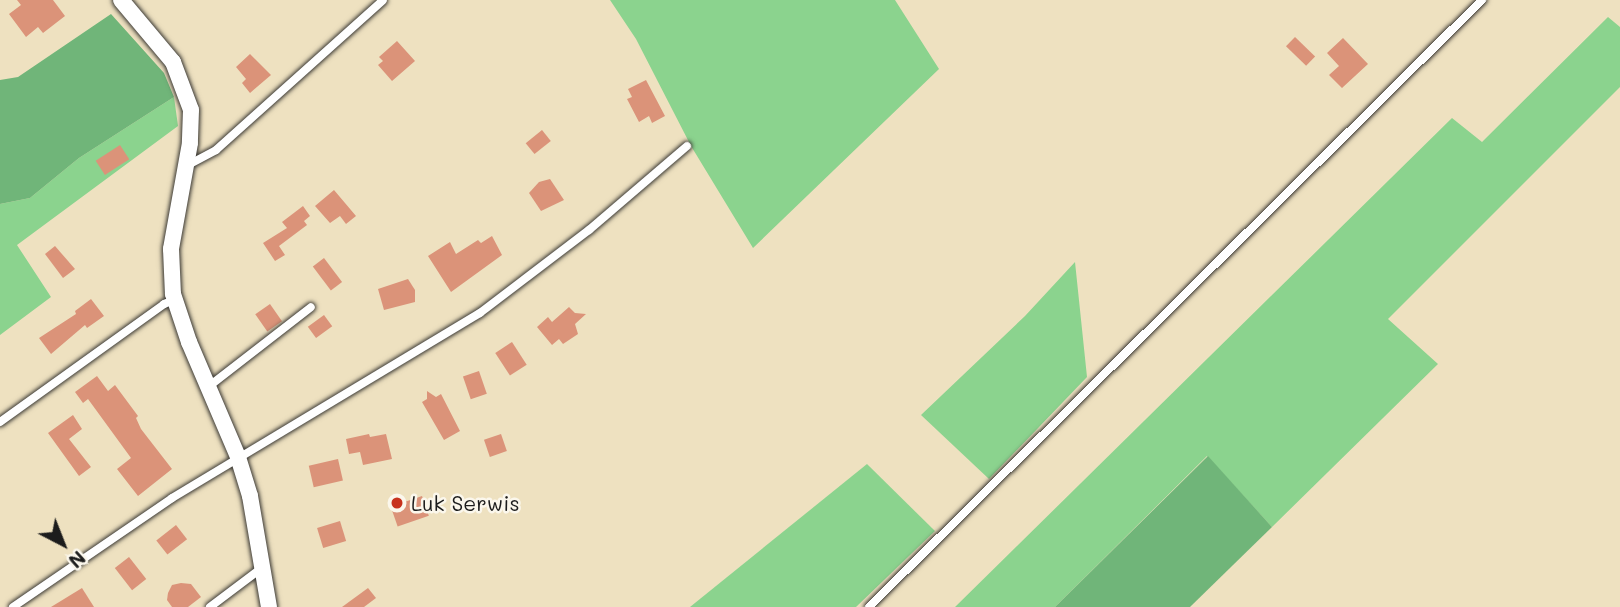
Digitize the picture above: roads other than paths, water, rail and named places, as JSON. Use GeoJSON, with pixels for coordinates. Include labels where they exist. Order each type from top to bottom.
{"type":"FeatureCollection","features":[{"type":"Feature","properties":{"kind":"street"},"geometry":{"type":"LineString","coordinates":[[121,0],[159,42],[184,85],[191,110],[190,143],[171,249],[174,300],[238,457],[250,496],[269,607]]}},
{"type":"Feature","properties":{"kind":"lane"},"geometry":{"type":"LineString","coordinates":[[186,166],[216,150],[383,0]]}},
{"type":"Feature","properties":{"kind":"lane"},"geometry":{"type":"LineString","coordinates":[[869,607],[1482,0]]}},
{"type":"Feature","properties":{"kind":"lane"},"geometry":{"type":"LineString","coordinates":[[13,607],[172,498],[480,313],[589,230],[687,146]]}},
{"type":"Feature","properties":{"kind":"lane"},"geometry":{"type":"LineString","coordinates":[[0,422],[164,304],[174,300]]}},
{"type":"Feature","properties":{"kind":"lane"},"geometry":{"type":"LineString","coordinates":[[208,387],[311,307]]}},
{"type":"Feature","properties":{"kind":"lane"},"geometry":{"type":"LineString","coordinates":[[210,607],[263,567]]}},
{"type":"Feature","properties":{"kind":"place","name":"Luk Serwis"},"geometry":{"type":"Point","coordinates":[397,503]}}]}
